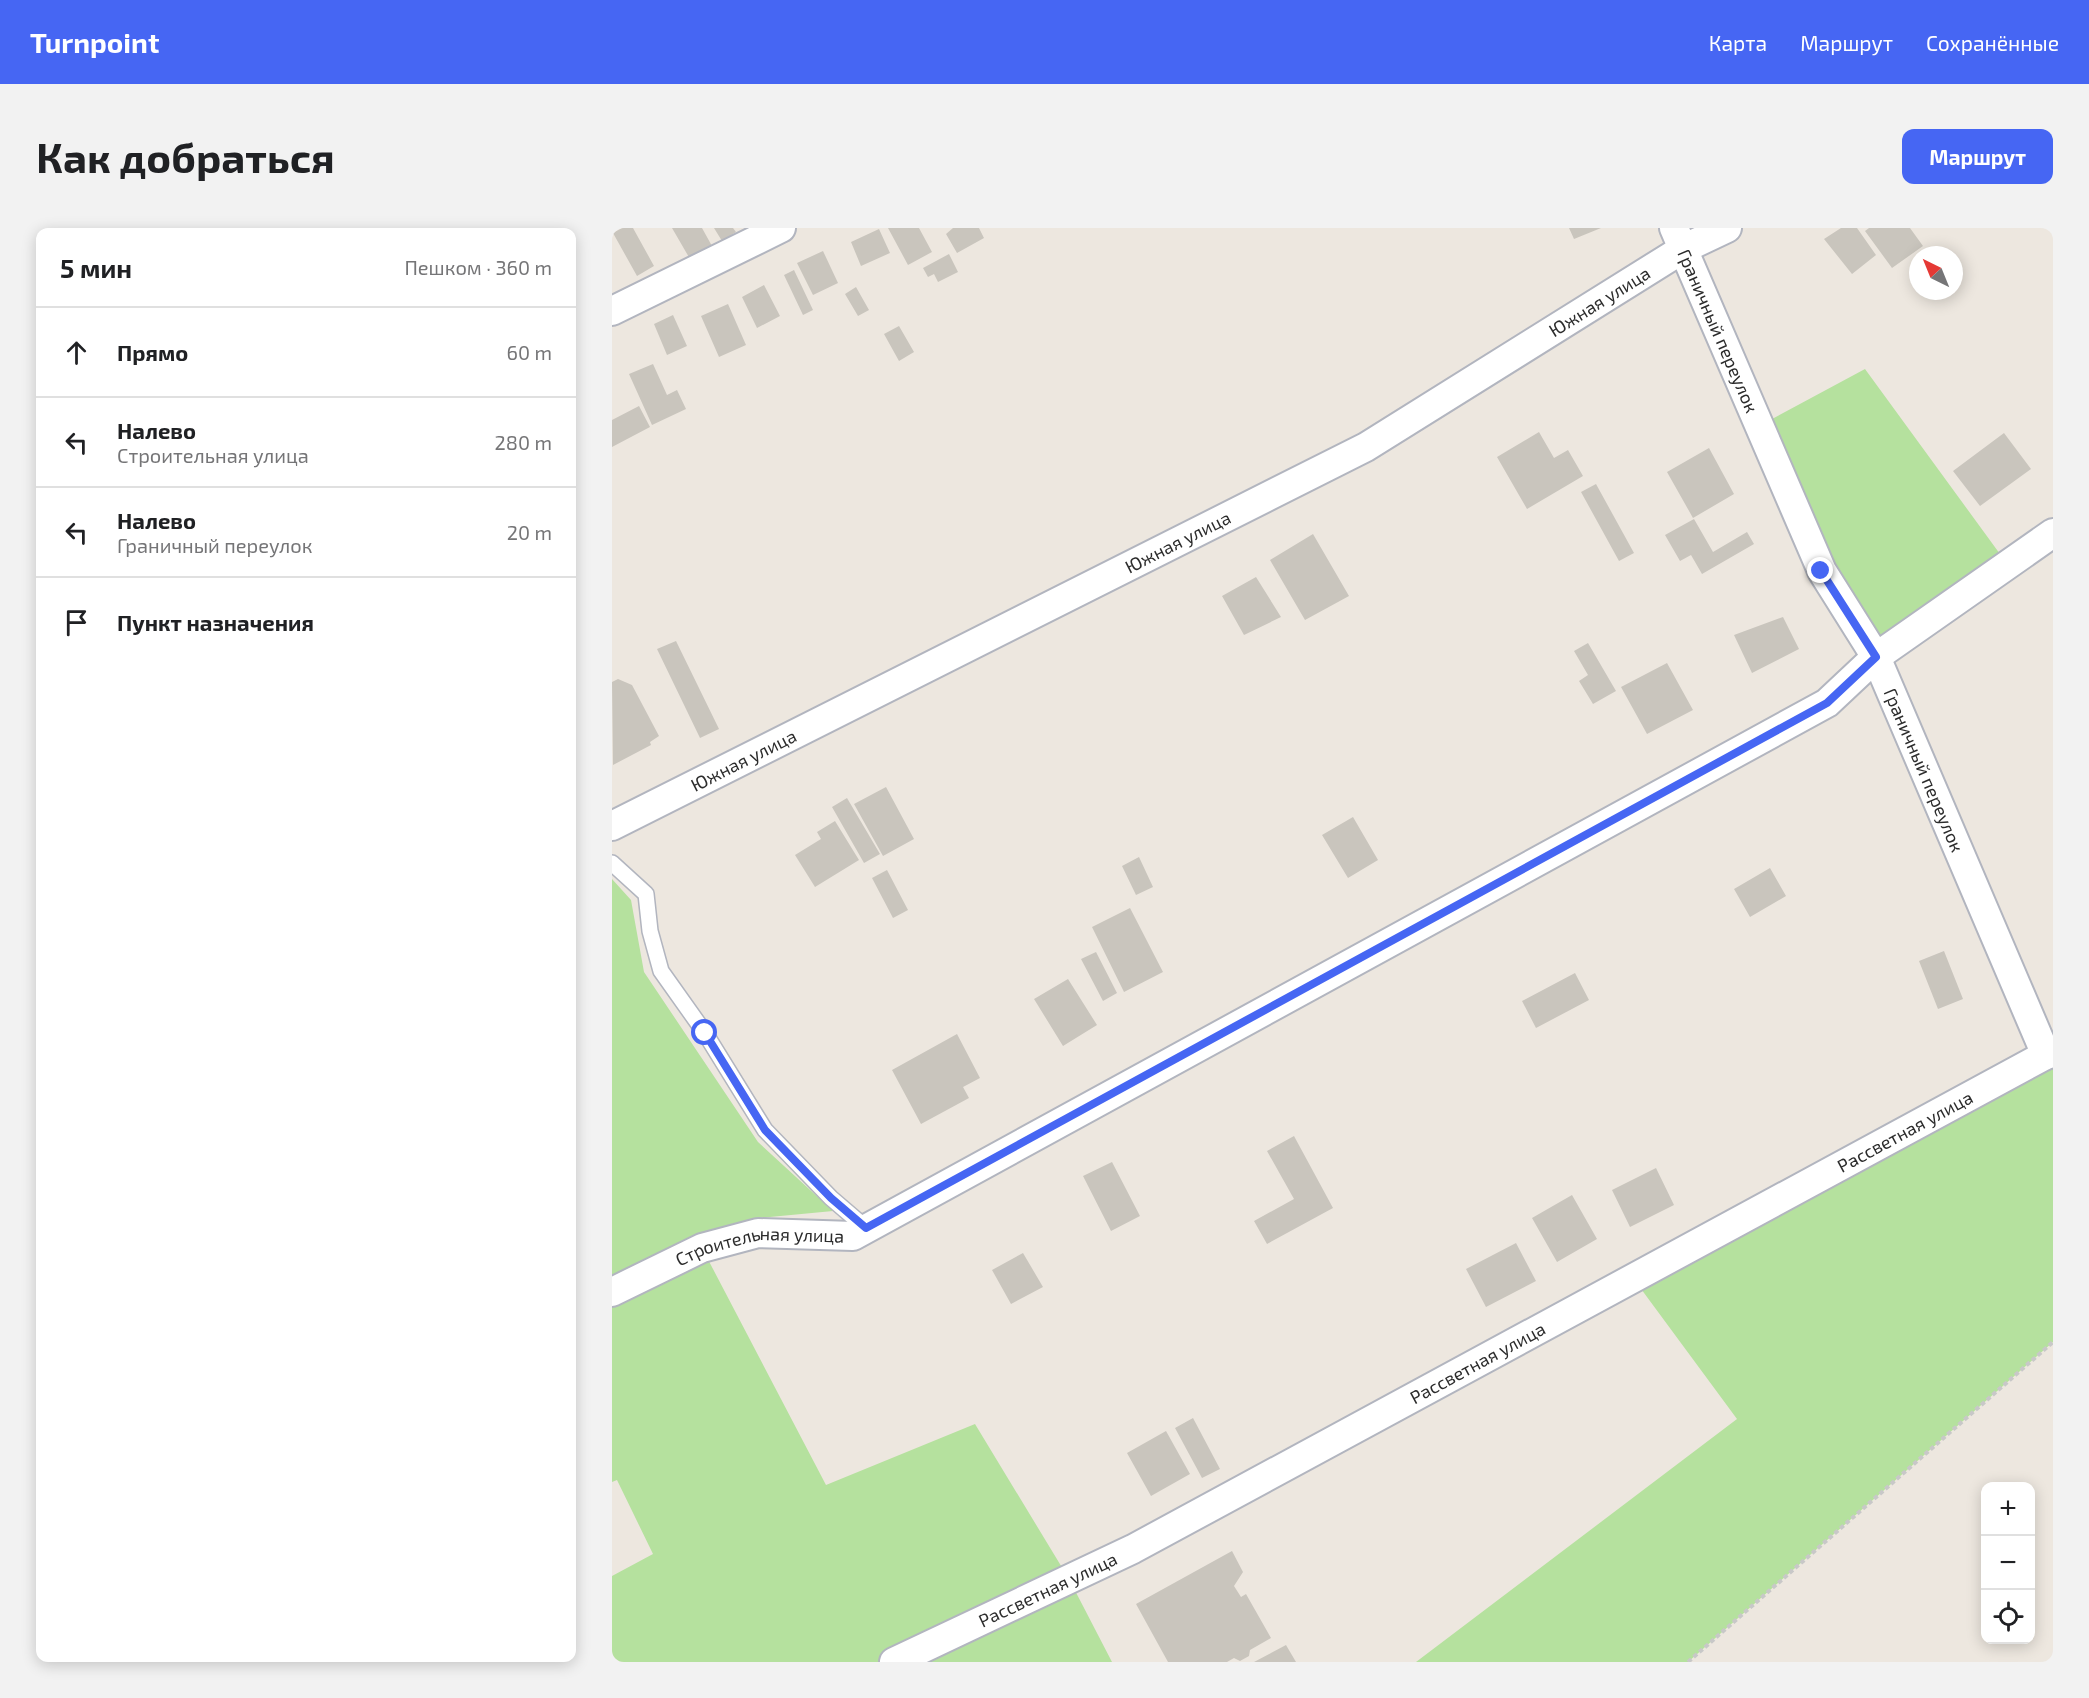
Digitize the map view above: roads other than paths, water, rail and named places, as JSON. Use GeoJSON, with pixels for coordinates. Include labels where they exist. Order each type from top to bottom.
{"type":"FeatureCollection","features":[{"type":"Feature","properties":{"kind":"street"},"geometry":{"type":"LineString","coordinates":[[612,310],[781,228]]}},
{"type":"Feature","properties":{"kind":"street","name":"Южная улица"},"geometry":{"type":"LineString","coordinates":[[612,826],[1366,447],[1679,239],[1727,228]]}},
{"type":"Feature","properties":{"kind":"street","name":"Граничный переулок"},"geometry":{"type":"LineString","coordinates":[[1679,239],[1821,571],[1876,657],[2050,1053]]}},
{"type":"Feature","properties":{"kind":"street","name":"Строительная улица"},"geometry":{"type":"LineString","coordinates":[[612,1292],[702,1248],[758,1233],[852,1236],[1827,703],[1876,657],[2053,533]]}},
{"type":"Feature","properties":{"kind":"street","name":"Рассветная улица"},"geometry":{"type":"LineString","coordinates":[[894,1662],[1133,1548],[2050,1053]]}},
{"type":"Feature","properties":{"kind":"lane"},"geometry":{"type":"LineString","coordinates":[[612,862],[646,894],[650,931],[661,971],[705,1033],[765,1130],[831,1198],[866,1228]]}}]}
